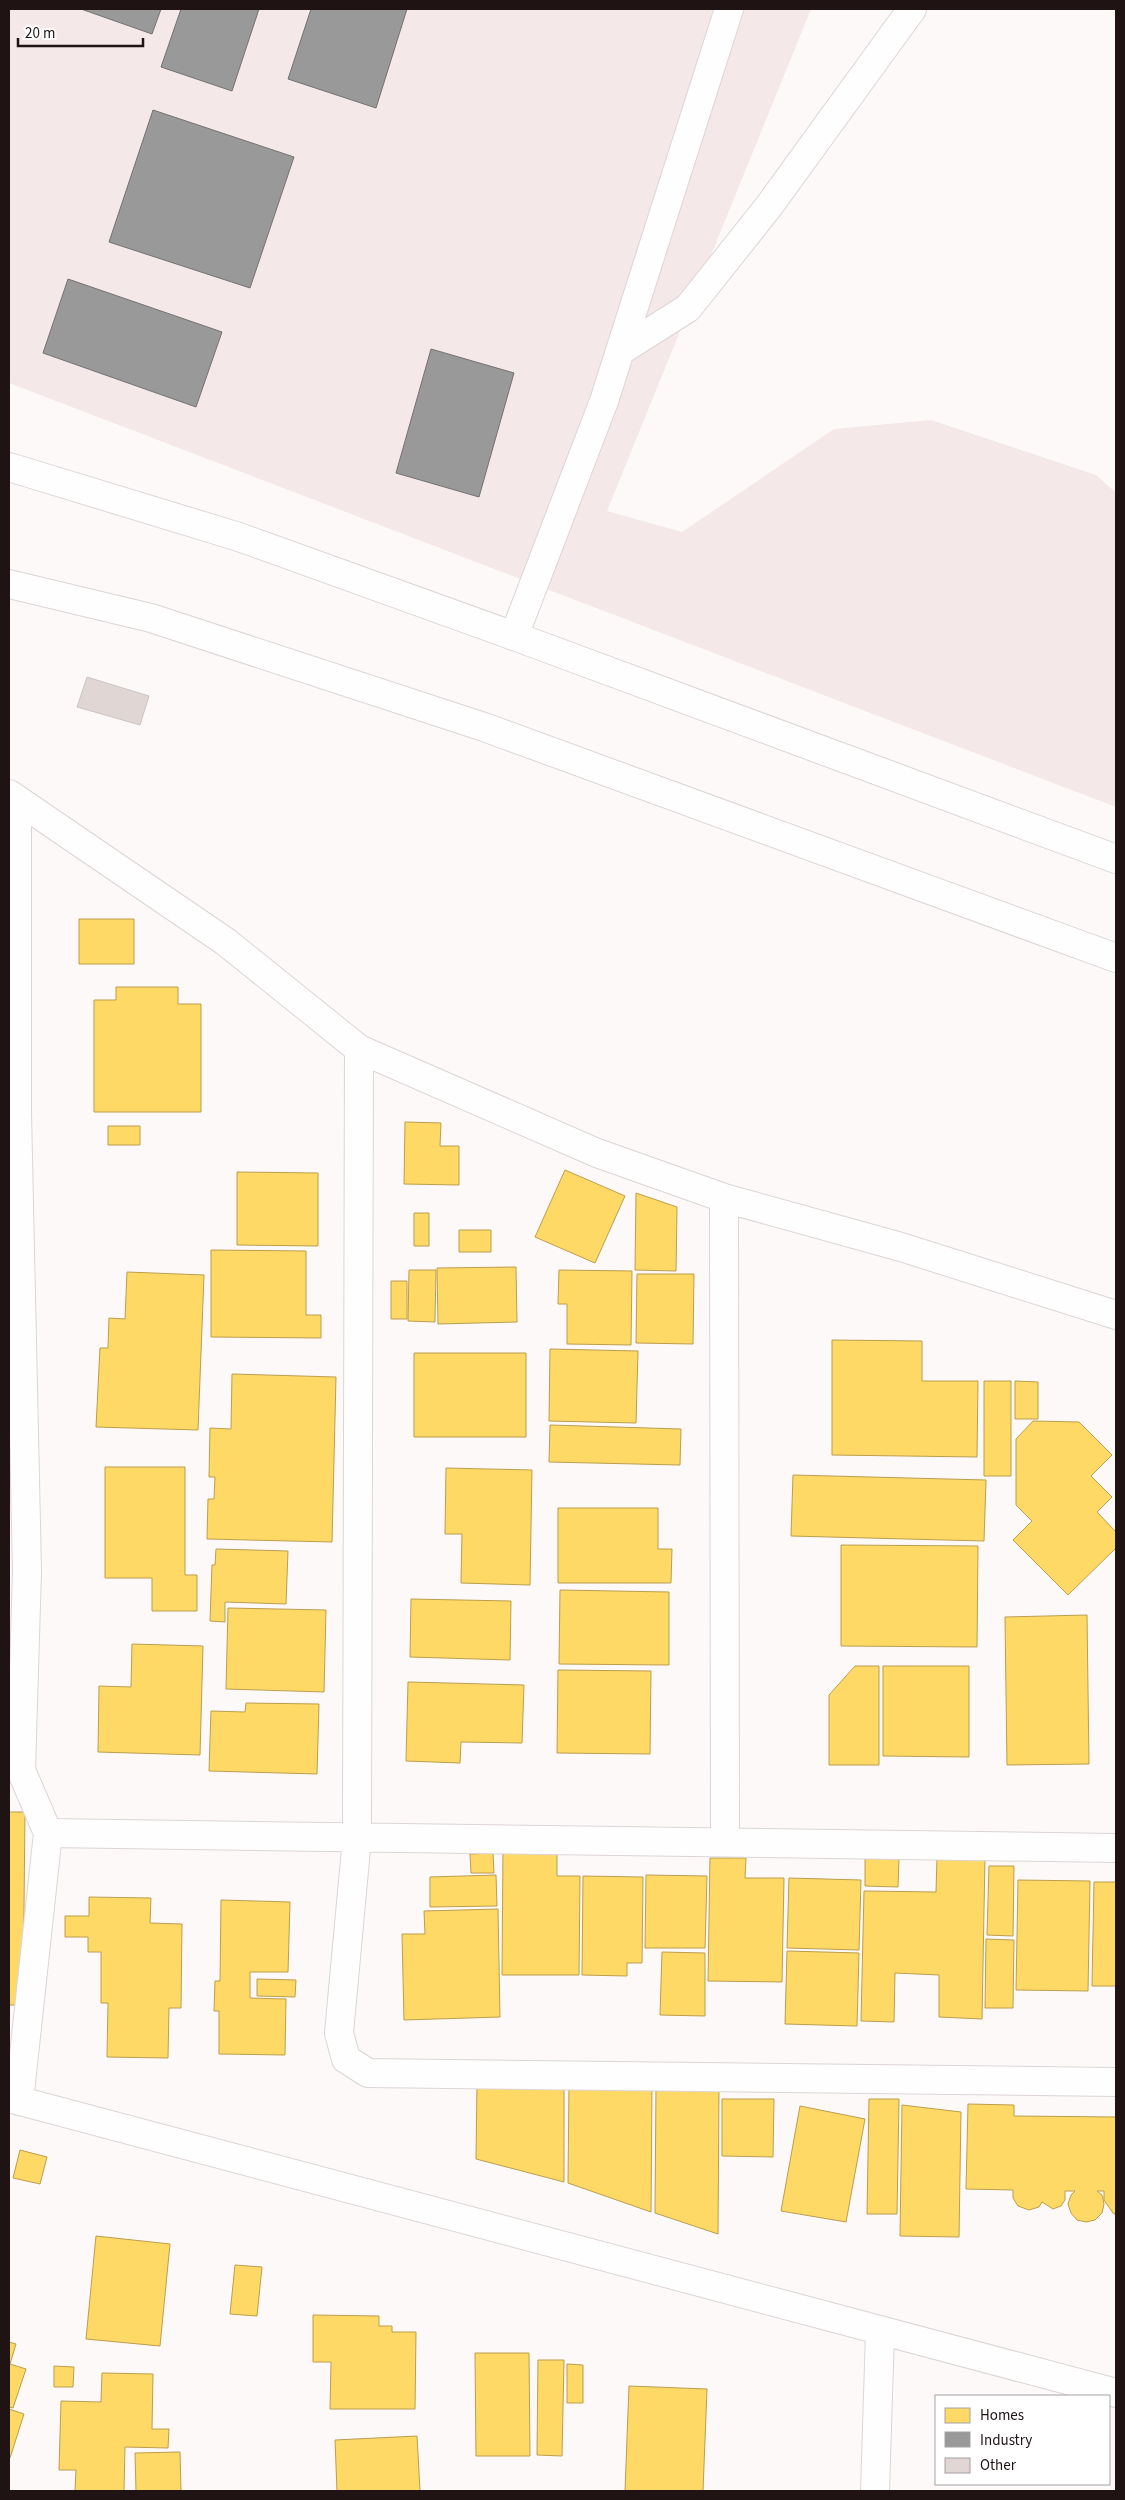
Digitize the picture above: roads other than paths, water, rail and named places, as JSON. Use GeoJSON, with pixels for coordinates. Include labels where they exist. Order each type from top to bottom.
{"type":"FeatureCollection","features":[{"type":"Feature","properties":{"kind":"main road"},"geometry":{"type":"LineString","coordinates":[[514,636],[604,400],[729,9]]}},
{"type":"Feature","properties":{"kind":"main road"},"geometry":{"type":"LineString","coordinates":[[620,351],[688,308],[769,206],[912,9]]}},
{"type":"Feature","properties":{"kind":"main road"},"geometry":{"type":"LineString","coordinates":[[9,467],[239,537],[514,636],[1116,859]]}},
{"type":"Feature","properties":{"kind":"main road"},"geometry":{"type":"LineString","coordinates":[[9,584],[152,618],[484,727],[1116,958]]}},
{"type":"Feature","properties":{"kind":"main road"},"geometry":{"type":"LineString","coordinates":[[13,797],[226,942],[358,1049],[597,1153],[724,1198],[901,1247],[1116,1314]]}},
{"type":"Feature","properties":{"kind":"main road"},"geometry":{"type":"LineString","coordinates":[[13,797],[13,1112],[18,1571],[15,1770],[48,1833],[14,2100],[880,2332],[1116,2393]]}},
{"type":"Feature","properties":{"kind":"main road"},"geometry":{"type":"LineString","coordinates":[[358,1049],[357,1838],[339,2033],[346,2059],[368,2073],[1116,2082]]}},
{"type":"Feature","properties":{"kind":"main road"},"geometry":{"type":"LineString","coordinates":[[724,1198],[725,1842]]}},
{"type":"Feature","properties":{"kind":"main road"},"geometry":{"type":"LineString","coordinates":[[48,1833],[1116,1848]]}},
{"type":"Feature","properties":{"kind":"main road"},"geometry":{"type":"LineString","coordinates":[[876,2491],[880,2332]]}}]}
